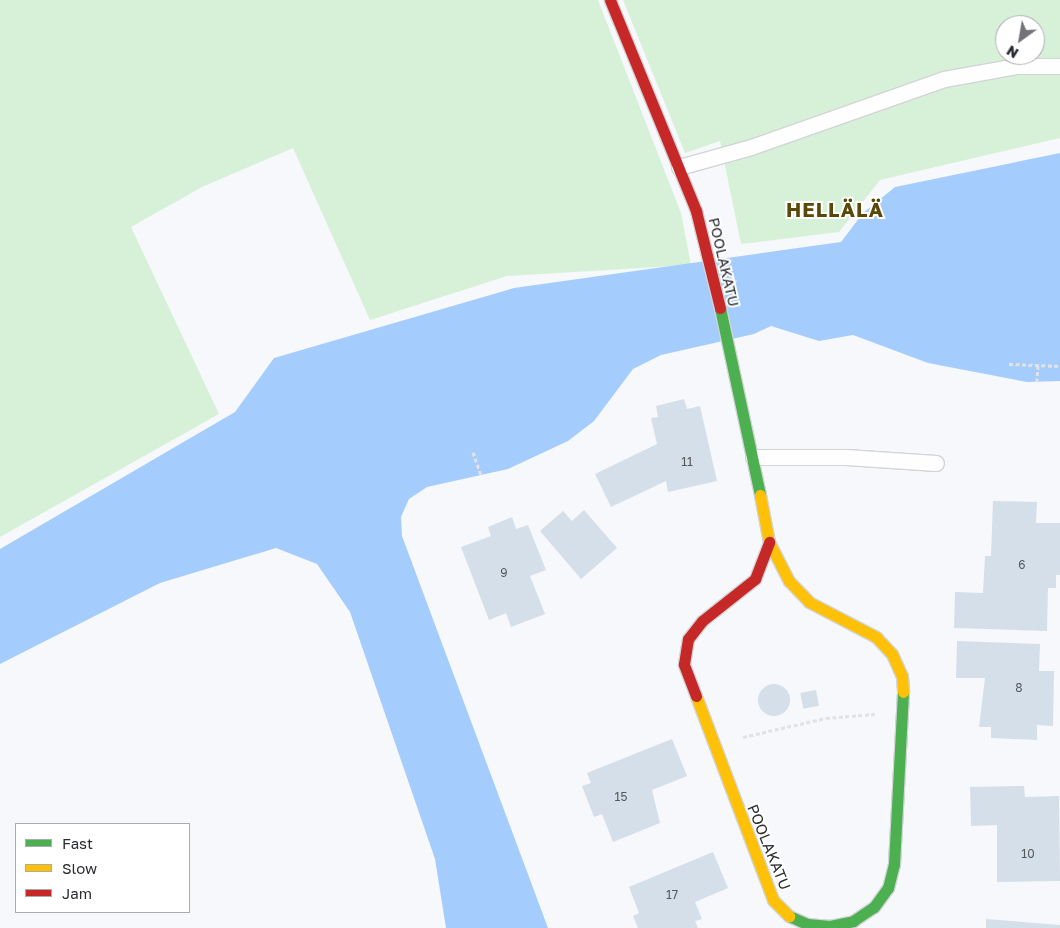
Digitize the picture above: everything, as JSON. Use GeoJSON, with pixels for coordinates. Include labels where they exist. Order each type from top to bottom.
{"type":"FeatureCollection","features":[{"type":"Feature","properties":{"kind":"street","name":"POOLAKATU"},"geometry":{"type":"LineString","coordinates":[[610,0],[696,211],[742,400],[769,542],[789,581],[808,602],[876,638],[892,654],[902,676],[905,712],[894,864],[888,888],[874,907],[853,921],[830,926],[807,924],[787,915],[773,900],[684,664],[688,639],[702,621],[756,579],[769,542]]}},
{"type":"Feature","properties":{"kind":"lane"},"geometry":{"type":"LineString","coordinates":[[679,167],[751,147],[944,79],[1016,66],[1060,66]]}},
{"type":"Feature","properties":{"kind":"lane"},"geometry":{"type":"LineString","coordinates":[[753,457],[936,463]]}},
{"type":"Feature","properties":{"kind":"path"},"geometry":{"type":"LineString","coordinates":[[1009,364],[1060,366]]}},
{"type":"Feature","properties":{"kind":"path"},"geometry":{"type":"LineString","coordinates":[[1036,382],[1038,365]]}},
{"type":"Feature","properties":{"kind":"path"},"geometry":{"type":"LineString","coordinates":[[473,452],[481,475]]}},
{"type":"Feature","properties":{"kind":"path"},"geometry":{"type":"LineString","coordinates":[[713,742],[771,733],[826,718],[905,712]]}},
{"type":"Feature","properties":{"kind":"green space"},"geometry":{"type":"Polygon","coordinates":[[[0,0],[598,0],[681,213],[691,265],[507,276],[370,320],[293,148],[202,187],[131,227],[219,414],[0,537],[0,0]]]}},
{"type":"Feature","properties":{"kind":"green space"},"geometry":{"type":"Polygon","coordinates":[[[623,0],[1060,0],[1060,138],[880,180],[839,232],[741,244],[720,141],[685,153],[623,0]]]}},
{"type":"Feature","properties":{"kind":"water"},"geometry":{"type":"Polygon","coordinates":[[[1060,153],[1060,381],[1027,382],[928,363],[853,335],[819,341],[771,326],[754,334],[661,355],[633,369],[594,421],[568,441],[508,469],[427,487],[409,499],[401,517],[402,536],[548,928],[446,928],[435,859],[350,612],[317,564],[276,548],[160,583],[0,664],[0,549],[235,412],[274,358],[514,288],[841,242],[863,213],[895,187],[1060,153]]]}},
{"type":"Feature","properties":{"kind":"building"},"geometry":{"type":"Polygon","coordinates":[[[684,399],[687,409],[700,406],[717,481],[668,492],[666,481],[611,507],[595,474],[657,444],[651,418],[658,417],[656,406],[684,399]]]}},
{"type":"Feature","properties":{"kind":"building"},"geometry":{"type":"Polygon","coordinates":[[[993,501],[1037,502],[1036,523],[1060,523],[1060,575],[1056,575],[1056,588],[1048,588],[1047,631],[954,628],[955,592],[983,593],[985,556],[991,556],[993,501]]]}},
{"type":"Feature","properties":{"kind":"building"},"geometry":{"type":"Polygon","coordinates":[[[584,510],[617,548],[581,579],[540,531],[563,511],[572,521],[584,510]]]}},
{"type":"Feature","properties":{"kind":"building"},"geometry":{"type":"Polygon","coordinates":[[[512,517],[516,529],[528,525],[546,570],[530,576],[545,614],[511,627],[506,613],[489,620],[461,547],[491,536],[488,527],[512,517]]]}},
{"type":"Feature","properties":{"kind":"building"},"geometry":{"type":"Polygon","coordinates":[[[957,641],[1040,644],[1039,671],[1054,671],[1053,726],[1037,725],[1037,740],[991,738],[991,727],[979,727],[985,678],[956,678],[957,641]]]}},
{"type":"Feature","properties":{"kind":"building"},"geometry":{"type":"Polygon","coordinates":[[[774,684],[786,688],[790,700],[786,712],[774,716],[762,712],[758,700],[762,688],[774,684]]]}},
{"type":"Feature","properties":{"kind":"building"},"geometry":{"type":"Polygon","coordinates":[[[816,690],[819,706],[803,709],[800,693],[816,690]]]}},
{"type":"Feature","properties":{"kind":"building"},"geometry":{"type":"Polygon","coordinates":[[[672,739],[687,776],[652,790],[660,823],[613,842],[602,814],[594,817],[582,786],[591,783],[587,773],[672,739]]]}},
{"type":"Feature","properties":{"kind":"building"},"geometry":{"type":"Polygon","coordinates":[[[1024,786],[1025,797],[1059,796],[1060,881],[997,882],[997,825],[971,826],[970,787],[1024,786]]]}},
{"type":"Feature","properties":{"kind":"building"},"geometry":{"type":"Polygon","coordinates":[[[713,852],[728,888],[695,902],[702,919],[695,921],[698,928],[638,928],[633,916],[639,913],[629,887],[713,852]]]}},
{"type":"Feature","properties":{"kind":"building"},"geometry":{"type":"Polygon","coordinates":[[[986,919],[1060,925],[1060,928],[986,928],[986,919]]]}},
{"type":"Feature","properties":{"kind":"traffic: fast"},"geometry":{"type":"LineString","coordinates":[[720,308],[760,495]]}},
{"type":"Feature","properties":{"kind":"traffic: fast"},"geometry":{"type":"LineString","coordinates":[[789,916],[807,924],[830,926],[853,921],[874,907],[888,888],[894,864],[903,692]]}},
{"type":"Feature","properties":{"kind":"traffic: slow"},"geometry":{"type":"LineString","coordinates":[[760,495],[769,542],[789,581],[809,602],[876,637],[892,654],[902,676],[903,692]]}},
{"type":"Feature","properties":{"kind":"traffic: slow"},"geometry":{"type":"LineString","coordinates":[[696,696],[773,900],[789,916]]}},
{"type":"Feature","properties":{"kind":"traffic: jam"},"geometry":{"type":"LineString","coordinates":[[610,0],[696,211],[720,308]]}},
{"type":"Feature","properties":{"kind":"traffic: jam"},"geometry":{"type":"LineString","coordinates":[[696,696],[684,664],[688,639],[702,621],[755,579],[769,542]]}},
{"type":"Feature","properties":{"kind":"district","name":"HELLÄLÄ"},"geometry":{"type":"Point","coordinates":[835,209]}}]}
